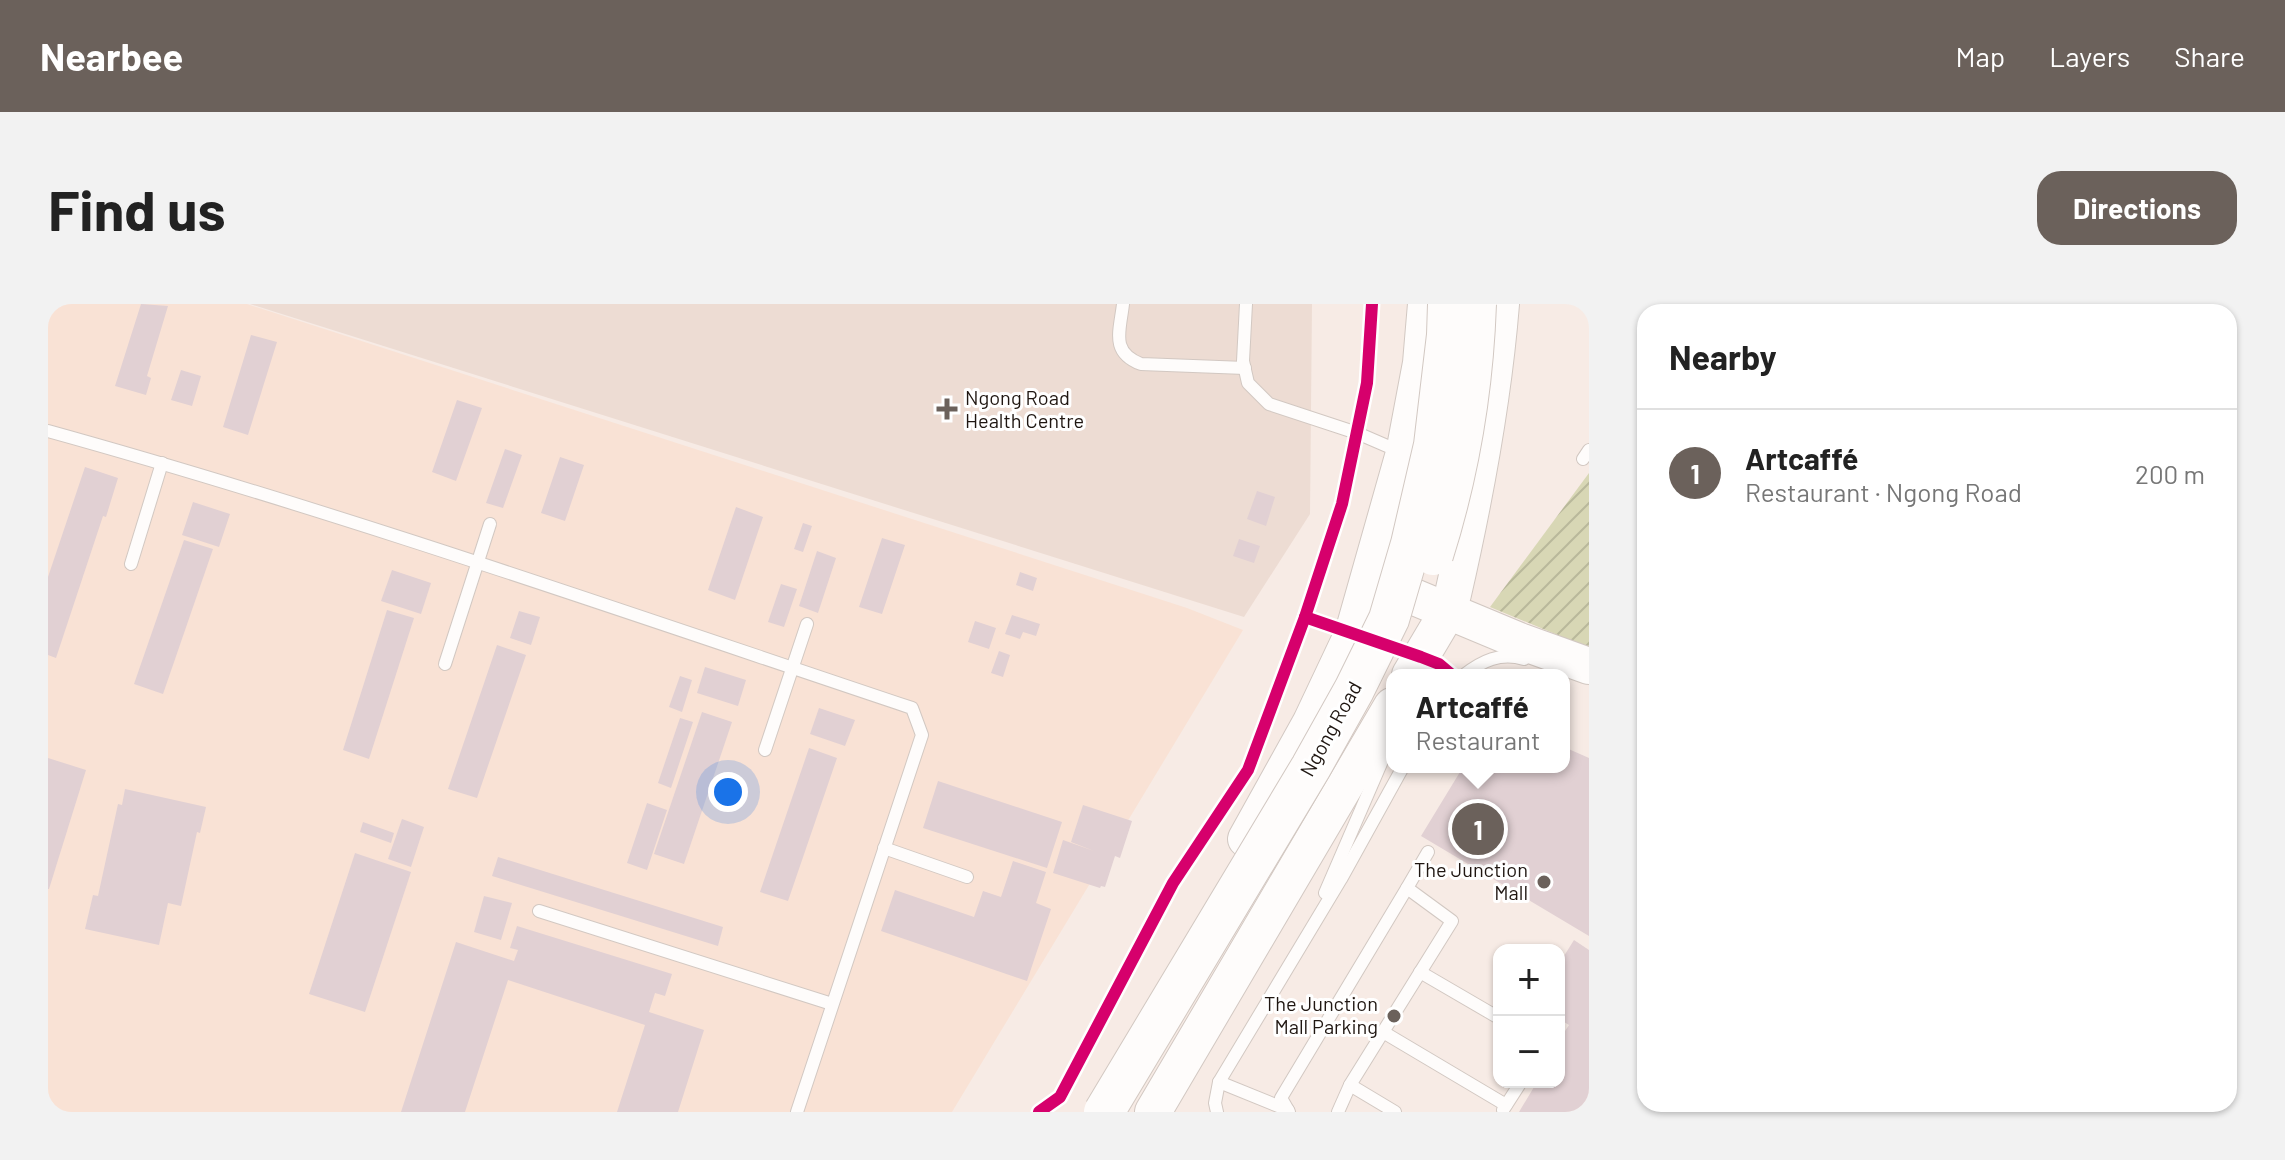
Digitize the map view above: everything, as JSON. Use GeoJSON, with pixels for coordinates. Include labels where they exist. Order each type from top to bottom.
{"type":"FeatureCollection","features":[{"type":"Feature","properties":{"kind":"main road","name":"Ngong Road"},"geometry":{"type":"LineString","coordinates":[[1084,1112],[1258,819],[1311,722],[1353,633],[1404,453],[1421,363],[1426,304]]}},
{"type":"Feature","properties":{"kind":"main road","name":"Ngong Road"},"geometry":{"type":"LineString","coordinates":[[1104,1112],[1311,767],[1389,619],[1411,544],[1434,445],[1448,304]]}},
{"type":"Feature","properties":{"kind":"main road","name":"Ngong Road"},"geometry":{"type":"LineString","coordinates":[[1392,669],[1408,634],[1451,498],[1474,362],[1476,304]]}},
{"type":"Feature","properties":{"kind":"main road"},"geometry":{"type":"LineString","coordinates":[[1414,669],[1448,611],[1477,485],[1495,376],[1501,304]]}},
{"type":"Feature","properties":{"kind":"main road"},"geometry":{"type":"LineString","coordinates":[[1370,579],[1448,611],[1562,666]]}},
{"type":"Feature","properties":{"kind":"main road","name":"Ngong Road"},"geometry":{"type":"LineString","coordinates":[[1133,1112],[1386,683]]}},
{"type":"Feature","properties":{"kind":"main road","name":"Ngong Road"},"geometry":{"type":"LineString","coordinates":[[1153,1112],[1386,716]]}},
{"type":"Feature","properties":{"kind":"lane"},"geometry":{"type":"LineString","coordinates":[[1123,304],[1118,345],[1127,359],[1141,364],[1245,368]]}},
{"type":"Feature","properties":{"kind":"lane"},"geometry":{"type":"LineString","coordinates":[[1246,304],[1245,368],[1248,383],[1269,404],[1357,433],[1404,453]]}},
{"type":"Feature","properties":{"kind":"lane"},"geometry":{"type":"LineString","coordinates":[[48,431],[478,561],[912,708],[922,735],[797,1112]]}},
{"type":"Feature","properties":{"kind":"lane"},"geometry":{"type":"LineString","coordinates":[[131,564],[162,463]]}},
{"type":"Feature","properties":{"kind":"lane"},"geometry":{"type":"LineString","coordinates":[[445,664],[490,524]]}},
{"type":"Feature","properties":{"kind":"lane"},"geometry":{"type":"LineString","coordinates":[[765,750],[807,624]]}},
{"type":"Feature","properties":{"kind":"lane"},"geometry":{"type":"LineString","coordinates":[[1471,669],[1483,659],[1517,656],[1562,666]]}},
{"type":"Feature","properties":{"kind":"lane"},"geometry":{"type":"LineString","coordinates":[[1570,669],[1589,677]]}},
{"type":"Feature","properties":{"kind":"lane"},"geometry":{"type":"LineString","coordinates":[[1313,924],[1386,752]]}},
{"type":"Feature","properties":{"kind":"lane"},"geometry":{"type":"LineString","coordinates":[[1217,1112],[1215,1103],[1219,1082],[1400,773]]}},
{"type":"Feature","properties":{"kind":"lane"},"geometry":{"type":"LineString","coordinates":[[884,848],[967,877]]}},
{"type":"Feature","properties":{"kind":"lane"},"geometry":{"type":"LineString","coordinates":[[1288,1111],[1281,1098],[1428,852]]}},
{"type":"Feature","properties":{"kind":"lane"},"geometry":{"type":"LineString","coordinates":[[1338,1112],[1350,1085],[1452,921],[1407,888]]}},
{"type":"Feature","properties":{"kind":"lane"},"geometry":{"type":"LineString","coordinates":[[539,911],[832,1004]]}},
{"type":"Feature","properties":{"kind":"lane"},"geometry":{"type":"LineString","coordinates":[[1420,972],[1496,1016]]}},
{"type":"Feature","properties":{"kind":"lane"},"geometry":{"type":"LineString","coordinates":[[1383,1032],[1504,1108],[1517,1088]]}},
{"type":"Feature","properties":{"kind":"lane"},"geometry":{"type":"LineString","coordinates":[[1219,1082],[1288,1111]]}},
{"type":"Feature","properties":{"kind":"lane"},"geometry":{"type":"LineString","coordinates":[[1350,1085],[1395,1112]]}},
{"type":"Feature","properties":{"kind":"shaded area"},"geometry":{"type":"Polygon","coordinates":[[[48,304],[247,304],[1187,608],[1243,630],[952,1112],[48,1112],[48,304]]]}},
{"type":"Feature","properties":{"kind":"shaded area","name":"Ngong Road Health Centre"},"geometry":{"type":"Polygon","coordinates":[[[250,304],[1312,304],[1310,514],[1244,617],[250,304]]]}},
{"type":"Feature","properties":{"kind":"green space"},"geometry":{"type":"Polygon","coordinates":[[[1589,473],[1589,648],[1490,607],[1589,473]]]}},
{"type":"Feature","properties":{"kind":"building"},"geometry":{"type":"Polygon","coordinates":[[[141,304],[168,306],[147,376],[151,378],[146,395],[115,386],[141,304]]]}},
{"type":"Feature","properties":{"kind":"building"},"geometry":{"type":"Polygon","coordinates":[[[251,335],[277,342],[248,435],[223,427],[251,335]]]}},
{"type":"Feature","properties":{"kind":"building"},"geometry":{"type":"Polygon","coordinates":[[[181,370],[201,376],[192,406],[171,400],[181,370]]]}},
{"type":"Feature","properties":{"kind":"building"},"geometry":{"type":"Polygon","coordinates":[[[457,400],[482,408],[456,481],[432,472],[457,400]]]}},
{"type":"Feature","properties":{"kind":"building"},"geometry":{"type":"Polygon","coordinates":[[[505,449],[522,455],[503,508],[486,503],[505,449]]]}},
{"type":"Feature","properties":{"kind":"building"},"geometry":{"type":"Polygon","coordinates":[[[560,457],[584,465],[565,521],[541,513],[560,457]]]}},
{"type":"Feature","properties":{"kind":"building"},"geometry":{"type":"Polygon","coordinates":[[[85,467],[118,478],[56,658],[48,655],[48,577],[85,467]]]}},
{"type":"Feature","properties":{"kind":"building"},"geometry":{"type":"Polygon","coordinates":[[[1257,491],[1275,497],[1266,526],[1247,519],[1257,491]]]}},
{"type":"Feature","properties":{"kind":"building"},"geometry":{"type":"Polygon","coordinates":[[[193,502],[230,514],[219,547],[182,535],[193,502]]]}},
{"type":"Feature","properties":{"kind":"building"},"geometry":{"type":"Polygon","coordinates":[[[736,507],[763,517],[735,600],[708,590],[736,507]]]}},
{"type":"Feature","properties":{"kind":"building"},"geometry":{"type":"Polygon","coordinates":[[[803,523],[812,526],[803,552],[794,549],[803,523]]]}},
{"type":"Feature","properties":{"kind":"building"},"geometry":{"type":"Polygon","coordinates":[[[882,538],[905,545],[882,614],[859,607],[882,538]]]}},
{"type":"Feature","properties":{"kind":"building"},"geometry":{"type":"Polygon","coordinates":[[[1239,539],[1260,546],[1254,563],[1233,556],[1239,539]]]}},
{"type":"Feature","properties":{"kind":"building"},"geometry":{"type":"Polygon","coordinates":[[[184,540],[213,549],[163,694],[134,684],[184,540]]]}},
{"type":"Feature","properties":{"kind":"building"},"geometry":{"type":"Polygon","coordinates":[[[817,551],[836,558],[818,613],[799,606],[817,551]]]}},
{"type":"Feature","properties":{"kind":"building"},"geometry":{"type":"Polygon","coordinates":[[[392,570],[431,583],[421,614],[381,601],[392,570]]]}},
{"type":"Feature","properties":{"kind":"building"},"geometry":{"type":"Polygon","coordinates":[[[1020,572],[1037,578],[1033,591],[1016,585],[1020,572]]]}},
{"type":"Feature","properties":{"kind":"building"},"geometry":{"type":"Polygon","coordinates":[[[781,584],[797,589],[784,627],[768,622],[781,584]]]}},
{"type":"Feature","properties":{"kind":"building"},"geometry":{"type":"Polygon","coordinates":[[[387,610],[414,618],[369,759],[343,750],[387,610]]]}},
{"type":"Feature","properties":{"kind":"building"},"geometry":{"type":"Polygon","coordinates":[[[519,611],[540,617],[531,645],[510,638],[519,611]]]}},
{"type":"Feature","properties":{"kind":"building"},"geometry":{"type":"Polygon","coordinates":[[[1012,615],[1040,624],[1036,636],[1023,632],[1020,639],[1005,634],[1012,615]]]}},
{"type":"Feature","properties":{"kind":"building"},"geometry":{"type":"Polygon","coordinates":[[[975,621],[996,628],[989,649],[968,642],[975,621]]]}},
{"type":"Feature","properties":{"kind":"building"},"geometry":{"type":"Polygon","coordinates":[[[497,645],[526,655],[477,798],[448,789],[497,645]]]}},
{"type":"Feature","properties":{"kind":"building"},"geometry":{"type":"Polygon","coordinates":[[[999,651],[1010,655],[1003,677],[991,673],[999,651]]]}},
{"type":"Feature","properties":{"kind":"building"},"geometry":{"type":"Polygon","coordinates":[[[705,667],[746,680],[738,706],[697,693],[705,667]]]}},
{"type":"Feature","properties":{"kind":"building"},"geometry":{"type":"Polygon","coordinates":[[[680,676],[692,680],[682,712],[669,707],[680,676]]]}},
{"type":"Feature","properties":{"kind":"building"},"geometry":{"type":"Polygon","coordinates":[[[819,708],[855,720],[845,746],[810,734],[819,708]]]}},
{"type":"Feature","properties":{"kind":"building"},"geometry":{"type":"Polygon","coordinates":[[[702,712],[732,722],[684,864],[654,854],[702,712]]]}},
{"type":"Feature","properties":{"kind":"building"},"geometry":{"type":"Polygon","coordinates":[[[680,718],[693,722],[671,788],[658,783],[680,718]]]}},
{"type":"Feature","properties":{"kind":"building"},"geometry":{"type":"Polygon","coordinates":[[[809,748],[837,758],[788,901],[760,892],[809,748]]]}},
{"type":"Feature","properties":{"kind":"building","name":"The Junction Mall"},"geometry":{"type":"Polygon","coordinates":[[[1570,750],[1589,758],[1589,936],[1421,836],[1459,773],[1570,773],[1570,750]]]}},
{"type":"Feature","properties":{"kind":"building"},"geometry":{"type":"Polygon","coordinates":[[[48,758],[86,770],[49,889],[48,889],[48,758]]]}},
{"type":"Feature","properties":{"kind":"building"},"geometry":{"type":"Polygon","coordinates":[[[938,781],[1062,822],[1047,868],[923,828],[938,781]]]}},
{"type":"Feature","properties":{"kind":"building"},"geometry":{"type":"Polygon","coordinates":[[[125,789],[206,807],[200,833],[197,832],[181,906],[168,903],[159,945],[85,929],[93,895],[98,896],[118,804],[122,805],[125,789]]]}},
{"type":"Feature","properties":{"kind":"building"},"geometry":{"type":"Polygon","coordinates":[[[647,803],[667,810],[647,870],[627,863],[647,803]]]}},
{"type":"Feature","properties":{"kind":"building"},"geometry":{"type":"Polygon","coordinates":[[[1083,805],[1132,821],[1120,858],[1115,856],[1105,887],[1053,873],[1063,840],[1094,851],[1071,842],[1083,805]]]}},
{"type":"Feature","properties":{"kind":"building"},"geometry":{"type":"Polygon","coordinates":[[[402,819],[424,827],[411,867],[388,859],[402,819]]]}},
{"type":"Feature","properties":{"kind":"building"},"geometry":{"type":"Polygon","coordinates":[[[363,822],[394,833],[391,843],[360,832],[363,822]]]}},
{"type":"Feature","properties":{"kind":"building"},"geometry":{"type":"Polygon","coordinates":[[[355,853],[411,872],[365,1012],[309,994],[355,853]]]}},
{"type":"Feature","properties":{"kind":"building"},"geometry":{"type":"Polygon","coordinates":[[[498,857],[723,927],[718,946],[492,876],[498,857]]]}},
{"type":"Feature","properties":{"kind":"building"},"geometry":{"type":"Polygon","coordinates":[[[1013,861],[1046,872],[1036,903],[1051,909],[1027,981],[881,931],[895,890],[974,917],[983,891],[1001,897],[1013,861]]]}},
{"type":"Feature","properties":{"kind":"building"},"geometry":{"type":"Polygon","coordinates":[[[484,896],[512,903],[501,940],[474,932],[484,896]]]}},
{"type":"Feature","properties":{"kind":"building"},"geometry":{"type":"Polygon","coordinates":[[[517,926],[672,974],[665,996],[655,993],[649,1012],[704,1030],[678,1112],[617,1112],[645,1025],[508,980],[465,1112],[401,1112],[456,942],[514,961],[518,950],[510,948],[517,926]]]}},
{"type":"Feature","properties":{"kind":"building","name":"The Junction Mall"},"geometry":{"type":"Polygon","coordinates":[[[1574,940],[1589,950],[1589,1112],[1519,1112],[1533,1088],[1565,1088],[1565,1031],[1569,1025],[1565,1023],[1565,954],[1574,940]]]}},
{"type":"Feature","properties":{"kind":"cycle path"},"geometry":{"type":"LineString","coordinates":[[1039,1112],[1060,1097],[1173,883],[1248,770],[1305,617],[1342,504],[1367,383],[1372,304]]}},
{"type":"Feature","properties":{"kind":"cycle path"},"geometry":{"type":"LineString","coordinates":[[1305,617],[1421,657],[1445,669]]}},
{"type":"Feature","properties":{"kind":"place","name":"Ngong Road Health Centre"},"geometry":{"type":"Point","coordinates":[947,409]}},
{"type":"Feature","properties":{"kind":"place","name":"Artcaffé"},"geometry":{"type":"Point","coordinates":[1478,829]}},
{"type":"Feature","properties":{"kind":"place","name":"The Junction Mall"},"geometry":{"type":"Point","coordinates":[1544,882]}},
{"type":"Feature","properties":{"kind":"place","name":"The Junction Mall Parking"},"geometry":{"type":"Point","coordinates":[1394,1016]}}]}
